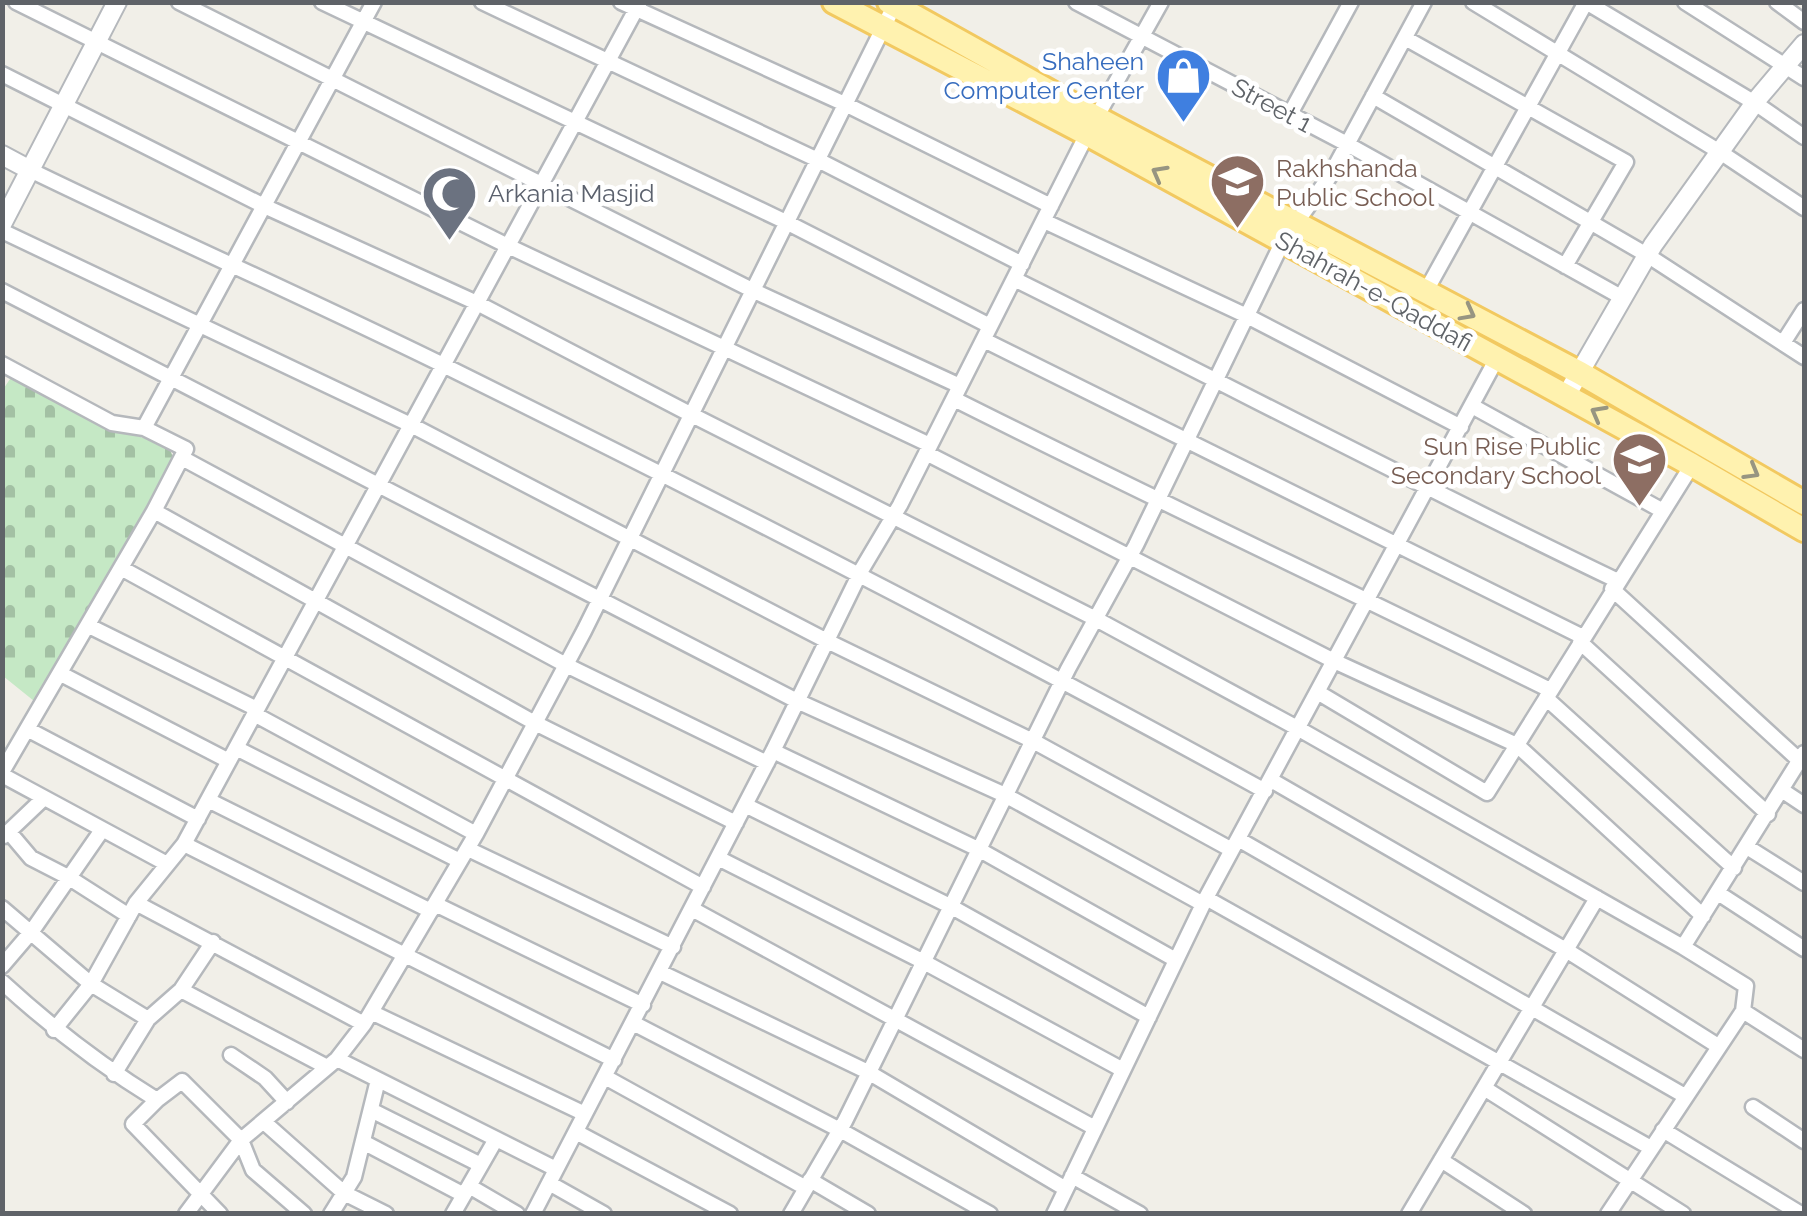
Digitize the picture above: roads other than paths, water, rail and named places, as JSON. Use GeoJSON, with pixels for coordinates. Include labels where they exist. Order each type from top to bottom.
{"type":"FeatureCollection","features":[{"type":"Feature","properties":{"kind":"main road","name":"Shahrah-e-Qaddafi"},"geometry":{"type":"LineString","coordinates":[[834,2],[1298,222],[1580,373],[1804,502]]}},
{"type":"Feature","properties":{"kind":"main road","name":"Shahrah-e-Qaddafi"},"geometry":{"type":"LineString","coordinates":[[894,3],[1284,242],[1804,530]]}},
{"type":"Feature","properties":{"kind":"street"},"geometry":{"type":"LineString","coordinates":[[16,2],[928,449],[1336,662],[1516,745],[1704,916]]}},
{"type":"Feature","properties":{"kind":"street"},"geometry":{"type":"LineString","coordinates":[[117,2],[2,227],[411,425],[827,641],[1235,845],[1685,1096]]}},
{"type":"Feature","properties":{"kind":"street"},"geometry":{"type":"LineString","coordinates":[[179,2],[957,392],[1158,502],[1369,600],[1548,694],[1734,868]]}},
{"type":"Feature","properties":{"kind":"street"},"geometry":{"type":"LineString","coordinates":[[322,2],[786,222],[1188,439],[1581,640],[1768,814]]}},
{"type":"Feature","properties":{"kind":"street"},"geometry":{"type":"LineString","coordinates":[[144,428],[374,2]]}},
{"type":"Feature","properties":{"kind":"street"},"geometry":{"type":"LineString","coordinates":[[482,2],[818,160],[1022,264]]}},
{"type":"Feature","properties":{"kind":"street","name":"Street 1"},"geometry":{"type":"LineString","coordinates":[[1076,2],[1347,144],[1623,298]]}},
{"type":"Feature","properties":{"kind":"street"},"geometry":{"type":"LineString","coordinates":[[533,1214],[1092,126],[1161,2]]}},
{"type":"Feature","properties":{"kind":"street"},"geometry":{"type":"LineString","coordinates":[[1290,114],[1351,2]]}},
{"type":"Feature","properties":{"kind":"street"},"geometry":{"type":"LineString","coordinates":[[791,1214],[840,1130],[1032,741],[1158,502],[1284,242],[1347,144],[1424,2]]}},
{"type":"Feature","properties":{"kind":"street"},"geometry":{"type":"LineString","coordinates":[[1473,2],[1720,152],[1804,208]]}},
{"type":"Feature","properties":{"kind":"street"},"geometry":{"type":"LineString","coordinates":[[1426,291],[1586,2],[1755,103],[1804,137]]}},
{"type":"Feature","properties":{"kind":"street"},"geometry":{"type":"LineString","coordinates":[[1685,2],[1804,78]]}},
{"type":"Feature","properties":{"kind":"street"},"geometry":{"type":"LineString","coordinates":[[1777,2],[1804,22]]}},
{"type":"Feature","properties":{"kind":"street"},"geometry":{"type":"LineString","coordinates":[[186,1214],[242,1140],[332,1063],[368,1018],[464,855],[599,601],[886,29],[894,3]]}},
{"type":"Feature","properties":{"kind":"street"},"geometry":{"type":"LineString","coordinates":[[54,1030],[91,984],[132,910],[184,844],[607,63],[632,5],[1051,206]]}},
{"type":"Feature","properties":{"kind":"street"},"geometry":{"type":"LineString","coordinates":[[1405,38],[1626,162],[1565,266]]}},
{"type":"Feature","properties":{"kind":"street"},"geometry":{"type":"LineString","coordinates":[[1566,396],[1647,255],[1755,103],[1804,44]]}},
{"type":"Feature","properties":{"kind":"street"},"geometry":{"type":"LineString","coordinates":[[2,74],[264,206],[477,302],[1096,619],[1299,729],[1746,986],[1743,1011],[1608,1214]]}},
{"type":"Feature","properties":{"kind":"street"},"geometry":{"type":"LineString","coordinates":[[1374,96],[1647,255],[1804,358]]}},
{"type":"Feature","properties":{"kind":"street"},"geometry":{"type":"LineString","coordinates":[[2,155],[443,365],[1268,786],[1566,950],[1718,1046]]}},
{"type":"Feature","properties":{"kind":"street"},"geometry":{"type":"LineString","coordinates":[[1044,220],[1247,316],[1461,426]]}},
{"type":"Feature","properties":{"kind":"street"},"geometry":{"type":"LineString","coordinates":[[1014,280],[1615,585],[1802,757],[1683,947]]}},
{"type":"Feature","properties":{"kind":"street"},"geometry":{"type":"LineString","coordinates":[[2,291],[797,701],[1005,796],[1204,901],[1651,1148]]}},
{"type":"Feature","properties":{"kind":"street"},"geometry":{"type":"LineString","coordinates":[[1783,343],[1804,310]]}},
{"type":"Feature","properties":{"kind":"street"},"geometry":{"type":"LineString","coordinates":[[1054,1214],[1204,901],[1497,358]]}},
{"type":"Feature","properties":{"kind":"street"},"geometry":{"type":"LineString","coordinates":[[2,364],[112,423],[144,428],[186,449],[2,774],[167,864]]}},
{"type":"Feature","properties":{"kind":"street"},"geometry":{"type":"LineString","coordinates":[[1472,406],[1662,511]]}},
{"type":"Feature","properties":{"kind":"street"},"geometry":{"type":"LineString","coordinates":[[182,458],[566,664],[978,849],[1176,960]]}},
{"type":"Feature","properties":{"kind":"street"},"geometry":{"type":"LineString","coordinates":[[1319,693],[1487,792],[1692,465]]}},
{"type":"Feature","properties":{"kind":"street"},"geometry":{"type":"LineString","coordinates":[[154,511],[535,724],[736,823]]}},
{"type":"Feature","properties":{"kind":"street"},"geometry":{"type":"LineString","coordinates":[[121,568],[703,887]]}},
{"type":"Feature","properties":{"kind":"street"},"geometry":{"type":"LineString","coordinates":[[89,626],[256,712],[476,834]]}},
{"type":"Feature","properties":{"kind":"street"},"geometry":{"type":"LineString","coordinates":[[61,674],[232,755],[673,946]]}},
{"type":"Feature","properties":{"kind":"street"},"geometry":{"type":"LineString","coordinates":[[27,730],[198,819]]}},
{"type":"Feature","properties":{"kind":"street"},"geometry":{"type":"LineString","coordinates":[[1783,791],[1804,805]]}},
{"type":"Feature","properties":{"kind":"street"},"geometry":{"type":"LineString","coordinates":[[44,798],[6,835],[31,858],[132,910],[214,942],[368,1018],[585,1114]]}},
{"type":"Feature","properties":{"kind":"street"},"geometry":{"type":"LineString","coordinates":[[208,800],[642,1005]]}},
{"type":"Feature","properties":{"kind":"street"},"geometry":{"type":"LineString","coordinates":[[745,805],[950,906],[1149,1017]]}},
{"type":"Feature","properties":{"kind":"street"},"geometry":{"type":"LineString","coordinates":[[2,966],[32,931],[102,830]]}},
{"type":"Feature","properties":{"kind":"street"},"geometry":{"type":"LineString","coordinates":[[184,844],[614,1060]]}},
{"type":"Feature","properties":{"kind":"street"},"geometry":{"type":"LineString","coordinates":[[1748,847],[1804,883]]}},
{"type":"Feature","properties":{"kind":"street"},"geometry":{"type":"LineString","coordinates":[[718,858],[922,961],[1123,1070]]}},
{"type":"Feature","properties":{"kind":"street"},"geometry":{"type":"LineString","coordinates":[[1718,894],[1804,949]]}},
{"type":"Feature","properties":{"kind":"street"},"geometry":{"type":"LineString","coordinates":[[1409,1214],[1597,898]]}},
{"type":"Feature","properties":{"kind":"street"},"geometry":{"type":"LineString","coordinates":[[2,908],[91,984],[148,1018]]}},
{"type":"Feature","properties":{"kind":"street"},"geometry":{"type":"LineString","coordinates":[[692,909],[1096,1128]]}},
{"type":"Feature","properties":{"kind":"street"},"geometry":{"type":"LineString","coordinates":[[114,1074],[148,1018],[181,990],[214,942]]}},
{"type":"Feature","properties":{"kind":"street"},"geometry":{"type":"LineString","coordinates":[[660,972],[868,1072],[1069,1182],[1140,1214]]}},
{"type":"Feature","properties":{"kind":"street"},"geometry":{"type":"LineString","coordinates":[[5,989],[54,1030],[156,1100]]}},
{"type":"Feature","properties":{"kind":"street"},"geometry":{"type":"LineString","coordinates":[[181,990],[496,1139],[604,1214]]}},
{"type":"Feature","properties":{"kind":"street"},"geometry":{"type":"LineString","coordinates":[[1743,1011],[1804,1050]]}},
{"type":"Feature","properties":{"kind":"street"},"geometry":{"type":"LineString","coordinates":[[634,1023],[840,1130],[990,1214]]}},
{"type":"Feature","properties":{"kind":"street"},"geometry":{"type":"LineString","coordinates":[[231,1055],[265,1078],[287,1102]]}},
{"type":"Feature","properties":{"kind":"street"},"geometry":{"type":"LineString","coordinates":[[605,1077],[868,1214]]}},
{"type":"Feature","properties":{"kind":"street"},"geometry":{"type":"LineString","coordinates":[[331,1214],[354,1177],[378,1080]]}},
{"type":"Feature","properties":{"kind":"street"},"geometry":{"type":"LineString","coordinates":[[220,1214],[133,1124],[156,1100],[182,1082],[242,1140],[253,1170],[304,1214]]}},
{"type":"Feature","properties":{"kind":"street"},"geometry":{"type":"LineString","coordinates":[[1484,1088],[1682,1214]]}},
{"type":"Feature","properties":{"kind":"street"},"geometry":{"type":"LineString","coordinates":[[1753,1108],[1804,1141]]}},
{"type":"Feature","properties":{"kind":"street"},"geometry":{"type":"LineString","coordinates":[[371,1110],[481,1165]]}},
{"type":"Feature","properties":{"kind":"street"},"geometry":{"type":"LineString","coordinates":[[264,1122],[344,1193],[386,1214]]}},
{"type":"Feature","properties":{"kind":"street"},"geometry":{"type":"LineString","coordinates":[[1663,1130],[1801,1214]]}},
{"type":"Feature","properties":{"kind":"street"},"geometry":{"type":"LineString","coordinates":[[576,1132],[730,1214]]}},
{"type":"Feature","properties":{"kind":"street"},"geometry":{"type":"LineString","coordinates":[[453,1214],[496,1139]]}},
{"type":"Feature","properties":{"kind":"street"},"geometry":{"type":"LineString","coordinates":[[363,1142],[517,1214]]}},
{"type":"Feature","properties":{"kind":"street"},"geometry":{"type":"LineString","coordinates":[[1441,1160],[1524,1214]]}},
{"type":"Feature","properties":{"kind":"place","name":"Shaheen Computer Center"},"geometry":{"type":"Point","coordinates":[1183,124]}},
{"type":"Feature","properties":{"kind":"place","name":"Rakhshanda Public School"},"geometry":{"type":"Point","coordinates":[1237,231]}},
{"type":"Feature","properties":{"kind":"place","name":"Arkania Masjid"},"geometry":{"type":"Point","coordinates":[449,242]}},
{"type":"Feature","properties":{"kind":"place","name":"Sun Rise Public Secondary School"},"geometry":{"type":"Point","coordinates":[1640,509]}}]}
